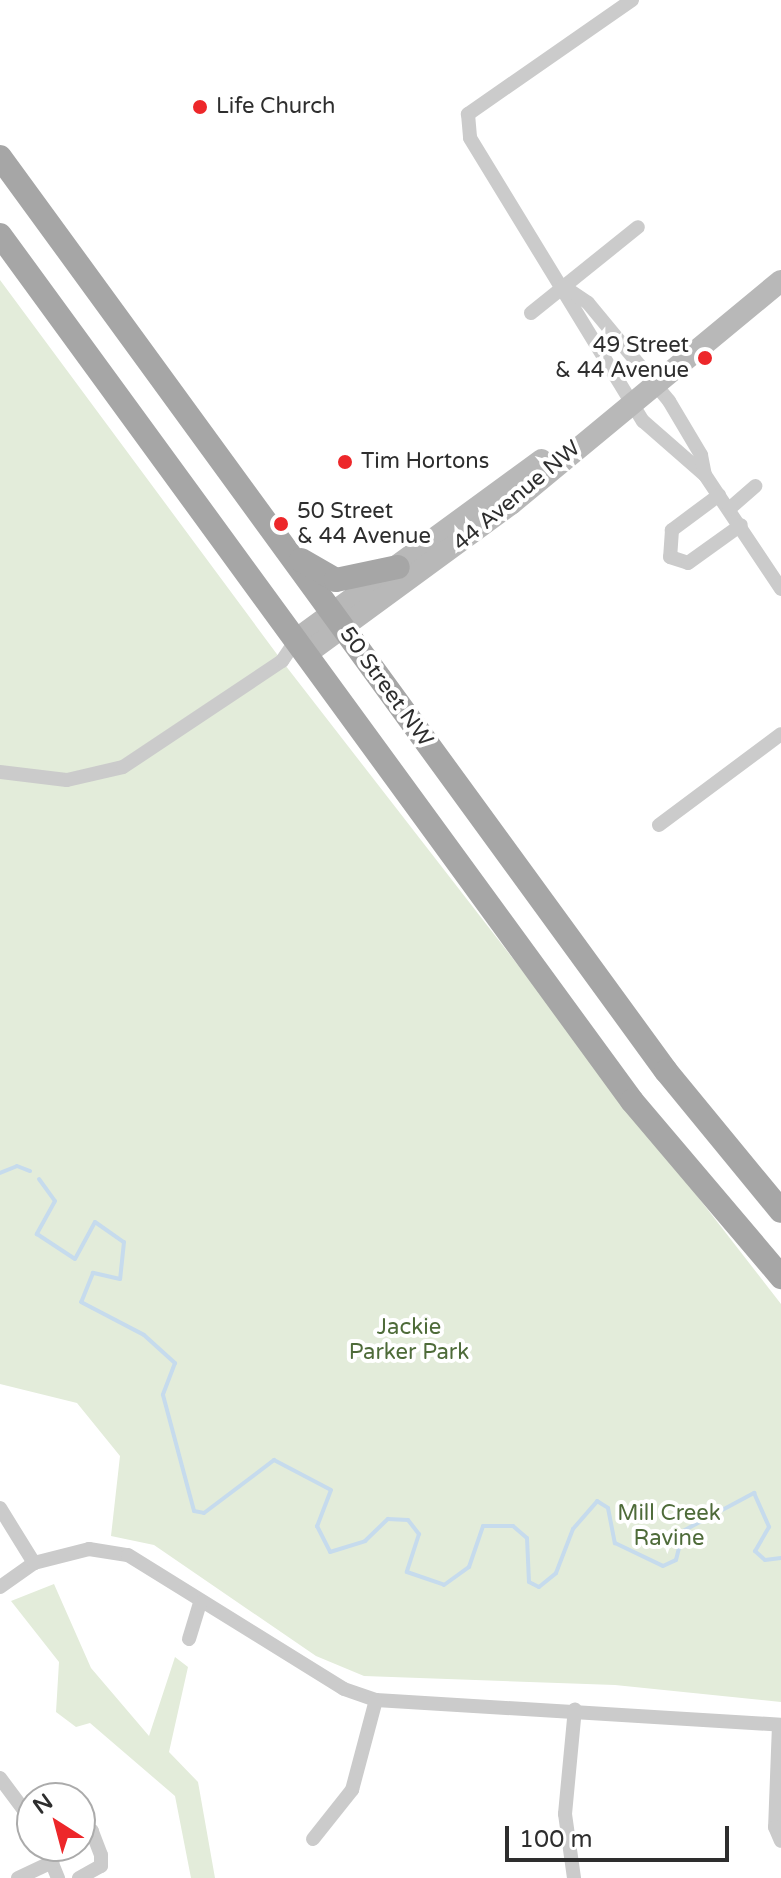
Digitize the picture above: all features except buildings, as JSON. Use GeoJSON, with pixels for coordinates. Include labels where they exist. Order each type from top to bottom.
{"type":"FeatureCollection","features":[{"type":"Feature","properties":{"kind":"main road","name":"50 Street NW"},"geometry":{"type":"LineString","coordinates":[[0,157],[657,1059],[781,1211]]}},
{"type":"Feature","properties":{"kind":"main road","name":"50 Street NW"},"geometry":{"type":"LineString","coordinates":[[0,235],[632,1101],[781,1277]]}},
{"type":"Feature","properties":{"kind":"main road"},"geometry":{"type":"LineString","coordinates":[[284,547],[336,580],[398,567]]}},
{"type":"Feature","properties":{"kind":"street"},"geometry":{"type":"LineString","coordinates":[[632,0],[468,114],[470,138],[563,286],[629,401],[685,464],[705,475]]}},
{"type":"Feature","properties":{"kind":"street"},"geometry":{"type":"LineString","coordinates":[[531,313],[638,227]]}},
{"type":"Feature","properties":{"kind":"street","name":"44 Avenue NW"},"geometry":{"type":"LineString","coordinates":[[0,772],[67,780],[123,767],[511,504],[629,401],[781,281]]}},
{"type":"Feature","properties":{"kind":"street"},"geometry":{"type":"LineString","coordinates":[[563,286],[588,303],[651,383],[701,455],[705,475],[781,589]]}},
{"type":"Feature","properties":{"kind":"street","name":"44 Avenue NW"},"geometry":{"type":"LineString","coordinates":[[338,621],[398,567],[629,401]]}},
{"type":"Feature","properties":{"kind":"street"},"geometry":{"type":"LineString","coordinates":[[729,509],[755,486]]}},
{"type":"Feature","properties":{"kind":"street"},"geometry":{"type":"LineString","coordinates":[[719,495],[672,530],[670,557],[688,563],[741,525]]}},
{"type":"Feature","properties":{"kind":"street"},"geometry":{"type":"LineString","coordinates":[[659,825],[781,734]]}},
{"type":"Feature","properties":{"kind":"street"},"geometry":{"type":"LineString","coordinates":[[0,1508],[34,1563]]}},
{"type":"Feature","properties":{"kind":"street"},"geometry":{"type":"LineString","coordinates":[[0,1587],[34,1563],[89,1549],[128,1555],[200,1603],[344,1689],[376,1700],[575,1709],[780,1725],[775,1827],[781,1841]]}},
{"type":"Feature","properties":{"kind":"street"},"geometry":{"type":"LineString","coordinates":[[189,1639],[200,1603]]}},
{"type":"Feature","properties":{"kind":"street"},"geometry":{"type":"LineString","coordinates":[[313,1839],[352,1790],[376,1700]]}},
{"type":"Feature","properties":{"kind":"street"},"geometry":{"type":"LineString","coordinates":[[574,1878],[565,1814],[575,1709]]}},
{"type":"Feature","properties":{"kind":"street"},"geometry":{"type":"LineString","coordinates":[[0,1778],[16,1800]]}},
{"type":"Feature","properties":{"kind":"street"},"geometry":{"type":"LineString","coordinates":[[79,1878],[101,1866],[96,1842]]}},
{"type":"Feature","properties":{"kind":"street"},"geometry":{"type":"LineString","coordinates":[[18,1878],[52,1862],[58,1878]]}},
{"type":"Feature","properties":{"kind":"green space","name":"Jackie Parker Park"},"geometry":{"type":"Polygon","coordinates":[[[0,280],[282,661],[781,1304],[781,1702],[615,1685],[364,1676],[316,1656],[154,1545],[111,1536],[120,1456],[77,1403],[0,1384],[0,280]]]}},
{"type":"Feature","properties":{"kind":"green space"},"geometry":{"type":"Polygon","coordinates":[[[54,1584],[91,1668],[149,1736],[175,1657],[188,1667],[169,1752],[198,1782],[215,1878],[191,1878],[175,1796],[90,1723],[76,1727],[56,1712],[59,1662],[11,1601],[54,1584]]]}},
{"type":"Feature","properties":{"kind":"waterway"},"geometry":{"type":"LineString","coordinates":[[0,1173],[17,1166],[30,1171]]}},
{"type":"Feature","properties":{"kind":"waterway"},"geometry":{"type":"LineString","coordinates":[[39,1179],[55,1201],[37,1234],[75,1259],[95,1222],[124,1242],[120,1279],[93,1273],[81,1302],[144,1335],[175,1363],[163,1395],[194,1511],[204,1513],[274,1460],[331,1490],[317,1526],[330,1552],[365,1541],[388,1519],[408,1520],[419,1534],[407,1572],[444,1585],[469,1567],[483,1526],[513,1526],[527,1538],[529,1582],[539,1587],[556,1573],[573,1529],[597,1501],[608,1508],[615,1543],[663,1566],[676,1560],[683,1531],[754,1493],[769,1527],[755,1551],[765,1560],[781,1558]]}},
{"type":"Feature","properties":{"kind":"place","name":"Life Church"},"geometry":{"type":"Point","coordinates":[200,107]}},
{"type":"Feature","properties":{"kind":"place","name":"49 Street & 44 Avenue"},"geometry":{"type":"Point","coordinates":[705,358]}},
{"type":"Feature","properties":{"kind":"place","name":"Tim Hortons"},"geometry":{"type":"Point","coordinates":[345,462]}},
{"type":"Feature","properties":{"kind":"place","name":"50 Street & 44 Avenue"},"geometry":{"type":"Point","coordinates":[281,524]}},
{"type":"Feature","properties":{"kind":"park label","name":"Mill Creek Ravine"},"geometry":{"type":"Point","coordinates":[669,1526]}}]}
